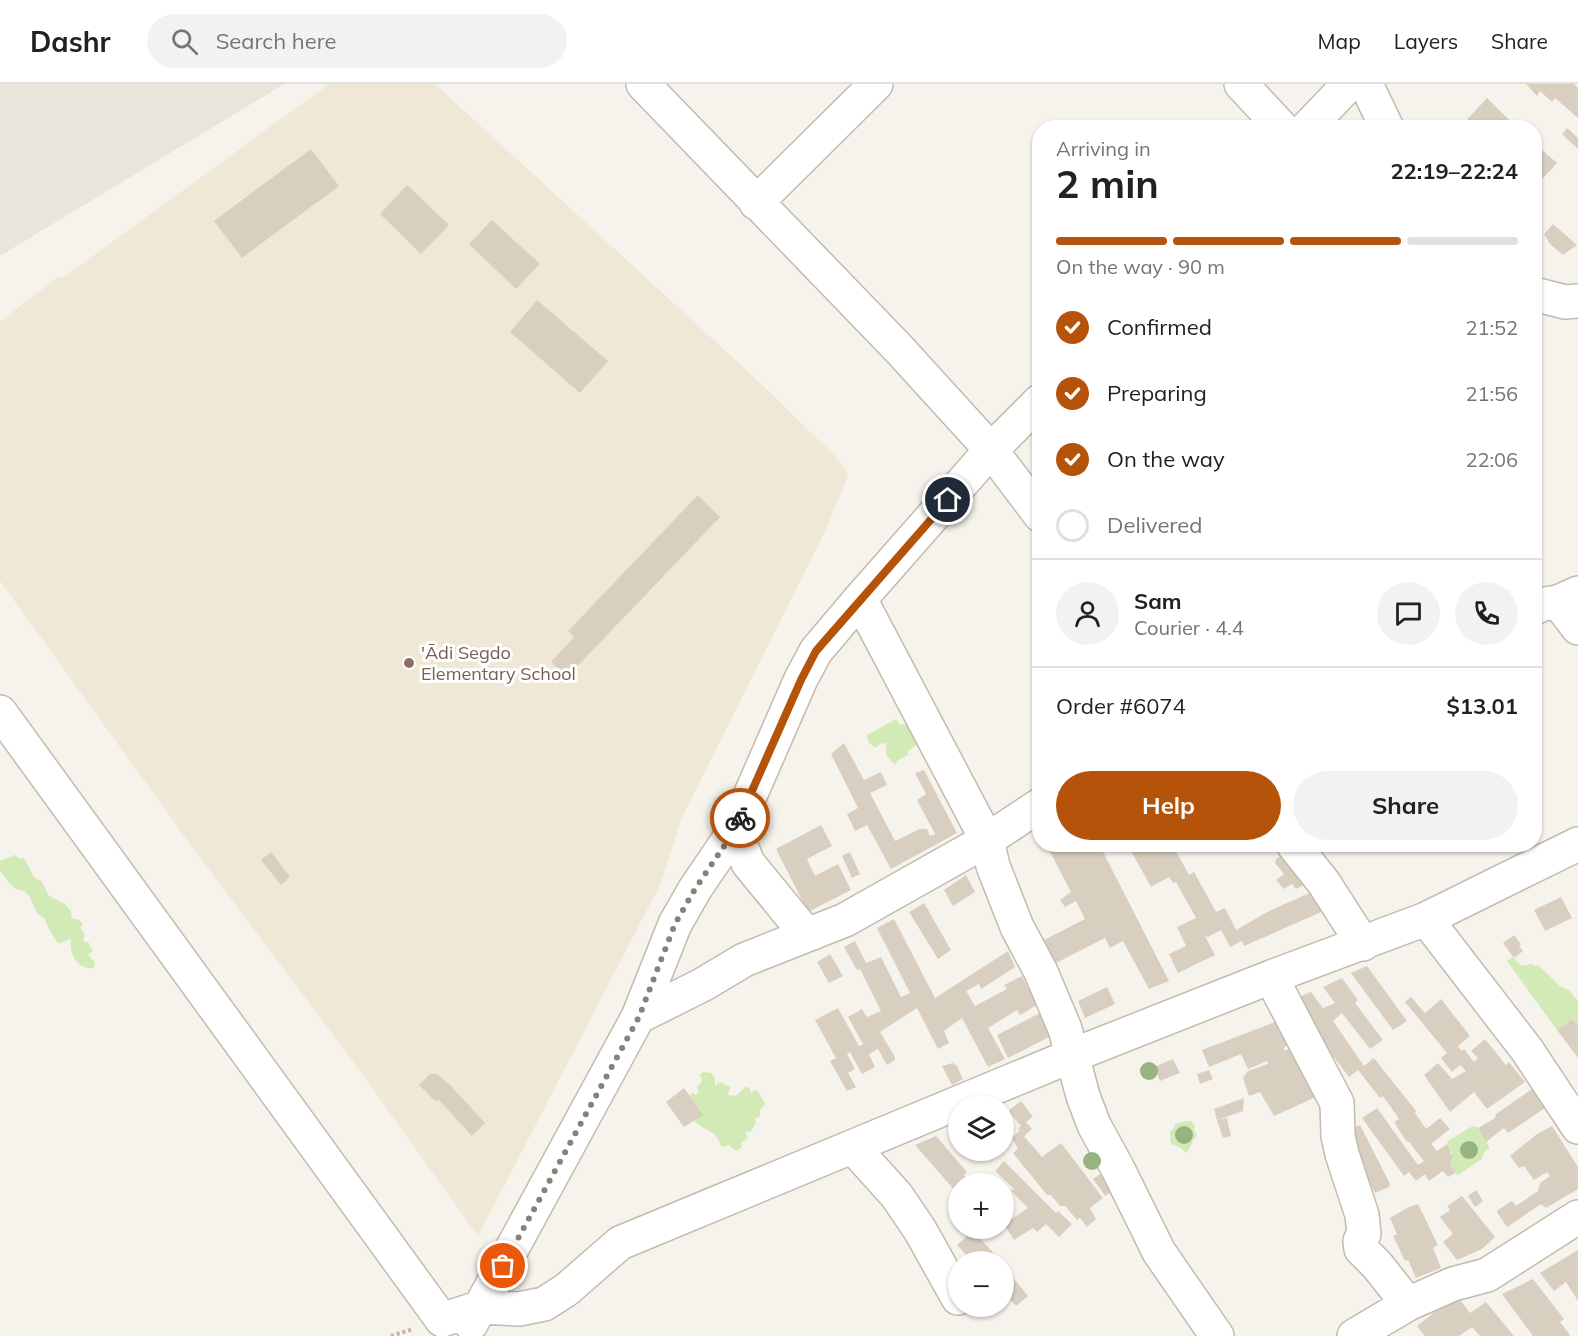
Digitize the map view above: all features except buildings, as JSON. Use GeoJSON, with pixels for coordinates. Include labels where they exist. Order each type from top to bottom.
{"type":"FeatureCollection","features":[{"type":"Feature","properties":{"kind":"street"},"geometry":{"type":"LineString","coordinates":[[643,84],[898,349],[991,450],[1032,504]]}},
{"type":"Feature","properties":{"kind":"street"},"geometry":{"type":"LineString","coordinates":[[756,203],[876,84]]}},
{"type":"Feature","properties":{"kind":"street"},"geometry":{"type":"LineString","coordinates":[[1241,84],[1275,120]]}},
{"type":"Feature","properties":{"kind":"street"},"geometry":{"type":"LineString","coordinates":[[1315,120],[1349,84]]}},
{"type":"Feature","properties":{"kind":"street"},"geometry":{"type":"LineString","coordinates":[[1366,84],[1383,120]]}},
{"type":"Feature","properties":{"kind":"street"},"geometry":{"type":"LineString","coordinates":[[1542,296],[1565,302],[1578,301]]}},
{"type":"Feature","properties":{"kind":"street"},"geometry":{"type":"LineString","coordinates":[[0,712],[455,1331],[481,1307],[639,1017],[675,924],[695,889],[735,830],[816,651],[991,450],[1032,409]]}},
{"type":"Feature","properties":{"kind":"street"},"geometry":{"type":"LineString","coordinates":[[860,599],[987,840],[993,866],[1017,927],[1041,972],[1065,1029],[1071,1056],[1094,1125],[1159,1252],[1217,1336]]}},
{"type":"Feature","properties":{"kind":"street"},"geometry":{"type":"LineString","coordinates":[[1550,600],[1578,628]]}},
{"type":"Feature","properties":{"kind":"street"},"geometry":{"type":"LineString","coordinates":[[639,1017],[702,985],[744,960],[845,920],[987,840],[1032,810]]}},
{"type":"Feature","properties":{"kind":"street"},"geometry":{"type":"LineString","coordinates":[[735,830],[748,863],[802,929],[813,933]]}},
{"type":"Feature","properties":{"kind":"street"},"geometry":{"type":"LineString","coordinates":[[1542,851],[1578,844]]}},
{"type":"Feature","properties":{"kind":"street"},"geometry":{"type":"LineString","coordinates":[[1300,852],[1324,882],[1363,944]]}},
{"type":"Feature","properties":{"kind":"street"},"geometry":{"type":"LineString","coordinates":[[481,1307],[519,1309],[544,1304],[566,1290],[620,1243],[1071,1056],[1426,919],[1537,852]]}},
{"type":"Feature","properties":{"kind":"street"},"geometry":{"type":"LineString","coordinates":[[1426,919],[1527,1050],[1578,1127]]}},
{"type":"Feature","properties":{"kind":"street"},"geometry":{"type":"LineString","coordinates":[[1271,977],[1337,1103],[1338,1136],[1342,1154],[1362,1215],[1364,1234],[1360,1241],[1361,1249],[1408,1304]]}},
{"type":"Feature","properties":{"kind":"street"},"geometry":{"type":"LineString","coordinates":[[853,1147],[897,1196],[948,1279]]}},
{"type":"Feature","properties":{"kind":"street"},"geometry":{"type":"LineString","coordinates":[[1354,1336],[1408,1304],[1453,1284],[1487,1275],[1578,1217]]}},
{"type":"Feature","properties":{"kind":"shaded area"},"geometry":{"type":"Polygon","coordinates":[[[0,84],[284,84],[0,256],[0,84]]]}},
{"type":"Feature","properties":{"kind":"shaded area","name":"'Ādi Segdo Elementary School"},"geometry":{"type":"Polygon","coordinates":[[[329,84],[435,84],[755,378],[833,454],[847,471],[848,477],[821,540],[681,820],[661,883],[478,1236],[365,1078],[182,833],[0,581],[0,322],[59,276],[64,277],[329,84]]]}},
{"type":"Feature","properties":{"kind":"green space"},"geometry":{"type":"Polygon","coordinates":[[[896,719],[899,724],[910,725],[918,744],[896,764],[886,754],[886,744],[882,743],[875,748],[868,741],[867,735],[896,719]]]}},
{"type":"Feature","properties":{"kind":"green space"},"geometry":{"type":"Polygon","coordinates":[[[15,855],[20,859],[24,858],[34,877],[42,882],[49,896],[65,904],[71,911],[72,919],[77,919],[83,924],[80,928],[85,934],[83,941],[89,943],[93,951],[88,955],[95,962],[94,968],[83,966],[75,960],[71,950],[71,939],[58,944],[44,918],[37,913],[30,897],[9,883],[0,871],[0,861],[15,855]]]}},
{"type":"Feature","properties":{"kind":"green space"},"geometry":{"type":"Polygon","coordinates":[[[1513,957],[1521,965],[1538,965],[1561,987],[1569,990],[1578,1001],[1578,1026],[1572,1019],[1557,1030],[1507,961],[1513,957]]]}},
{"type":"Feature","properties":{"kind":"green space"},"geometry":{"type":"Polygon","coordinates":[[[704,1072],[712,1073],[715,1086],[721,1082],[730,1087],[728,1095],[736,1096],[745,1087],[750,1088],[750,1093],[757,1090],[765,1104],[760,1110],[760,1116],[755,1119],[756,1123],[751,1131],[745,1132],[748,1138],[736,1151],[728,1144],[725,1147],[720,1145],[713,1133],[694,1120],[695,1104],[688,1100],[692,1092],[696,1095],[699,1092],[697,1087],[702,1078],[699,1075],[704,1072]]]}},
{"type":"Feature","properties":{"kind":"green space"},"geometry":{"type":"Polygon","coordinates":[[[1192,1121],[1197,1136],[1186,1153],[1171,1144],[1170,1132],[1175,1124],[1192,1121]]]}},
{"type":"Feature","properties":{"kind":"green space"},"geometry":{"type":"Polygon","coordinates":[[[1474,1126],[1478,1128],[1489,1149],[1485,1151],[1482,1159],[1458,1175],[1455,1173],[1456,1169],[1450,1164],[1453,1156],[1447,1144],[1449,1140],[1474,1126]]]}},
{"type":"Feature","properties":{"kind":"way so far"},"geometry":{"type":"LineString","coordinates":[[503,1266],[639,1017],[675,924],[695,889],[735,830],[740,818]]}},
{"type":"Feature","properties":{"kind":"place","name":"'Ādi Segdo Elementary School"},"geometry":{"type":"Point","coordinates":[409,663]}},
{"type":"Feature","properties":{"kind":"route"},"geometry":{"type":"LineString","coordinates":[[740,818],[816,651],[948,500]]}}]}
